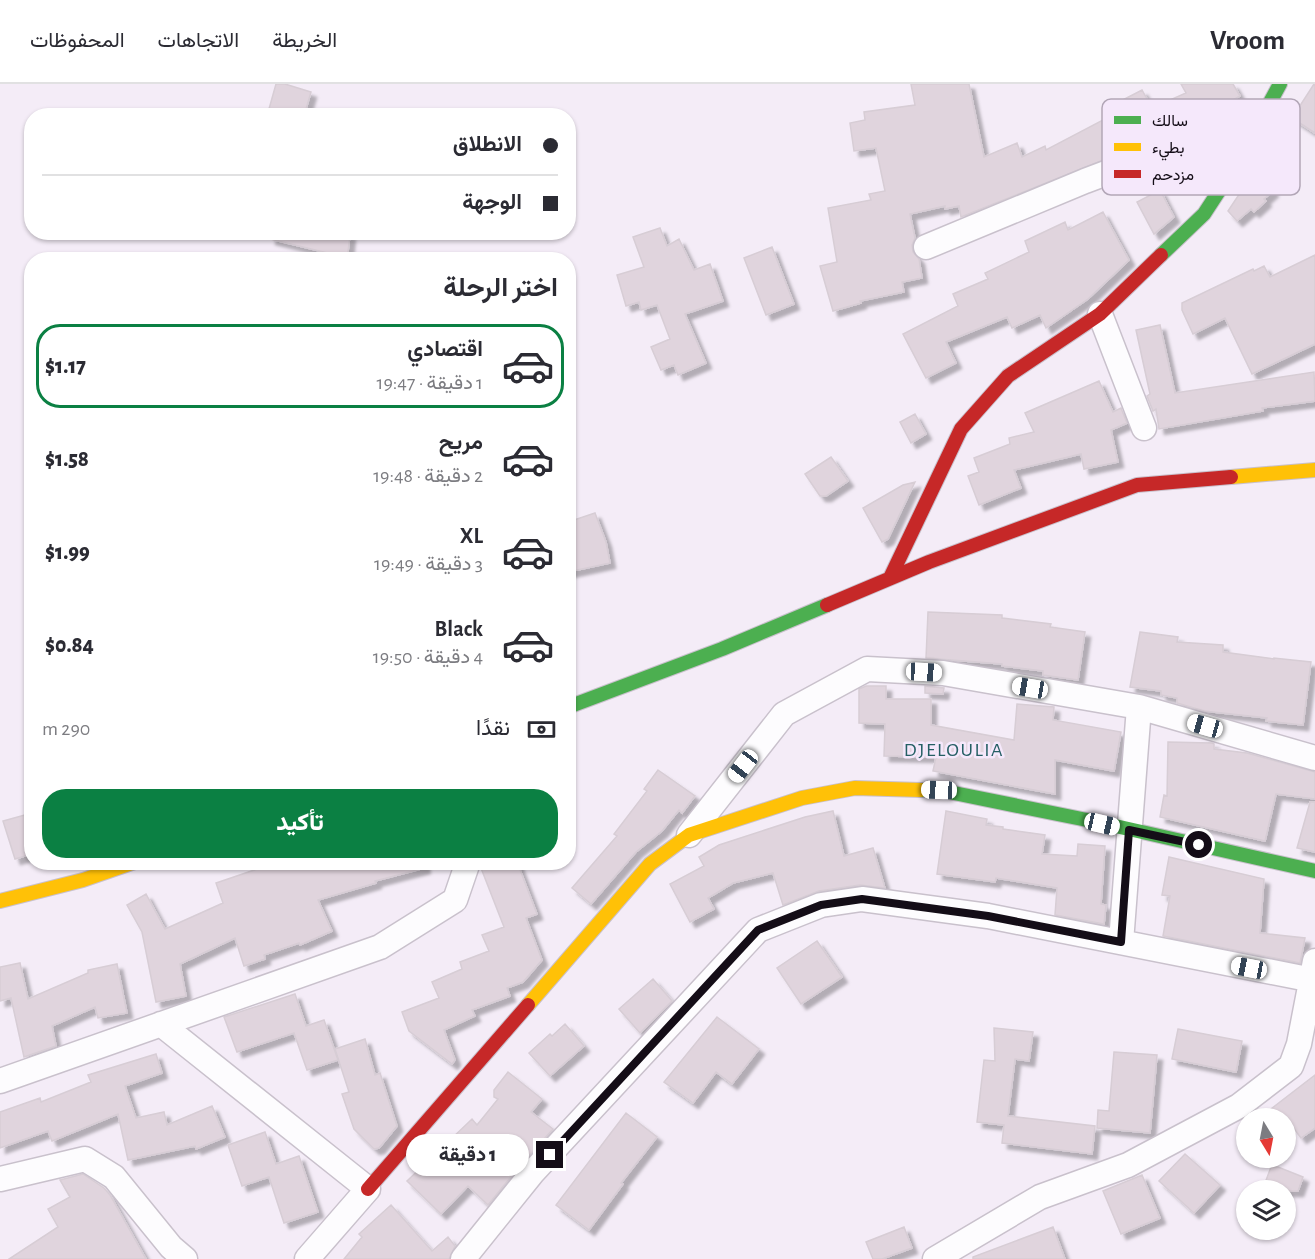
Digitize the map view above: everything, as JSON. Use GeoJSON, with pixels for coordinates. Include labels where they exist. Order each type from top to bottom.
{"type":"FeatureCollection","features":[{"type":"Feature","properties":{"kind":"street"},"geometry":{"type":"LineString","coordinates":[[1272,99],[1280,84]]}},
{"type":"Feature","properties":{"kind":"street"},"geometry":{"type":"LineString","coordinates":[[926,247],[1102,175]]}},
{"type":"Feature","properties":{"kind":"street"},"geometry":{"type":"LineString","coordinates":[[890,578],[961,429],[1008,376],[1100,314],[1204,214],[1216,195]]}},
{"type":"Feature","properties":{"kind":"street"},"geometry":{"type":"LineString","coordinates":[[1100,314],[1144,428]]}},
{"type":"Feature","properties":{"kind":"street"},"geometry":{"type":"LineString","coordinates":[[576,704],[722,649],[929,562],[1137,485],[1315,470]]}},
{"type":"Feature","properties":{"kind":"street"},"geometry":{"type":"LineString","coordinates":[[307,1259],[650,864],[689,836],[784,714],[867,669],[943,673],[1139,707],[1315,758]]}},
{"type":"Feature","properties":{"kind":"street"},"geometry":{"type":"LineString","coordinates":[[1121,942],[1139,707]]}},
{"type":"Feature","properties":{"kind":"street"},"geometry":{"type":"LineString","coordinates":[[689,836],[802,798],[855,788],[939,790],[1315,871]]}},
{"type":"Feature","properties":{"kind":"street"},"geometry":{"type":"LineString","coordinates":[[0,901],[83,880],[112,870]]}},
{"type":"Feature","properties":{"kind":"street"},"geometry":{"type":"LineString","coordinates":[[0,1081],[380,947],[455,900],[465,870]]}},
{"type":"Feature","properties":{"kind":"street"},"geometry":{"type":"LineString","coordinates":[[463,1259],[533,1172],[758,930],[821,905],[862,899],[988,916],[1121,942],[1314,971],[1299,1044],[1291,1066],[1239,1106],[1128,1165],[1040,1197],[935,1259]]}},
{"type":"Feature","properties":{"kind":"street"},"geometry":{"type":"LineString","coordinates":[[161,1023],[368,1189]]}},
{"type":"Feature","properties":{"kind":"street"},"geometry":{"type":"LineString","coordinates":[[0,1179],[85,1159],[114,1177],[171,1246],[185,1259]]}},
{"type":"Feature","properties":{"kind":"building"},"geometry":{"type":"Polygon","coordinates":[[[276,84],[285,84],[311,92],[306,108],[269,108],[276,84]]]}},
{"type":"Feature","properties":{"kind":"building"},"geometry":{"type":"Polygon","coordinates":[[[911,84],[969,84],[984,157],[1017,143],[1022,157],[1045,146],[1046,150],[1102,121],[1102,161],[961,217],[959,206],[945,209],[945,206],[910,214],[915,238],[912,245],[913,252],[919,259],[922,278],[902,282],[904,292],[860,301],[861,303],[833,311],[820,266],[837,262],[828,208],[871,200],[869,194],[885,191],[876,148],[854,151],[850,123],[865,120],[864,112],[915,105],[911,84]]]}},
{"type":"Feature","properties":{"kind":"building"},"geometry":{"type":"Polygon","coordinates":[[[1181,84],[1233,84],[1240,96],[1235,99],[1172,99],[1186,93],[1181,84]]]}},
{"type":"Feature","properties":{"kind":"building"},"geometry":{"type":"Polygon","coordinates":[[[1315,84],[1315,133],[1300,123],[1300,106],[1315,84]]]}},
{"type":"Feature","properties":{"kind":"building"},"geometry":{"type":"Polygon","coordinates":[[[1142,90],[1147,99],[1124,99],[1142,90]]]}},
{"type":"Feature","properties":{"kind":"building"},"geometry":{"type":"Polygon","coordinates":[[[1150,195],[1163,195],[1174,217],[1154,234],[1137,202],[1150,195]]]}},
{"type":"Feature","properties":{"kind":"building"},"geometry":{"type":"Polygon","coordinates":[[[1239,195],[1268,195],[1264,199],[1266,201],[1254,212],[1251,209],[1237,221],[1228,211],[1239,195]]]}},
{"type":"Feature","properties":{"kind":"building"},"geometry":{"type":"Polygon","coordinates":[[[1103,212],[1129,260],[1088,299],[1046,328],[1040,315],[1012,328],[1007,317],[946,342],[956,363],[926,378],[903,334],[958,306],[953,294],[988,279],[985,273],[1029,252],[1025,241],[1065,222],[1068,230],[1103,212]]]}},
{"type":"Feature","properties":{"kind":"building"},"geometry":{"type":"Polygon","coordinates":[[[660,228],[667,246],[679,239],[694,270],[710,264],[723,301],[685,314],[706,363],[678,375],[674,365],[661,370],[651,347],[670,339],[657,305],[641,310],[639,302],[626,306],[617,275],[644,267],[633,237],[660,228]]]}},
{"type":"Feature","properties":{"kind":"building"},"geometry":{"type":"Polygon","coordinates":[[[274,240],[349,240],[348,252],[324,252],[274,240]]]}},
{"type":"Feature","properties":{"kind":"building"},"geometry":{"type":"Polygon","coordinates":[[[772,247],[794,304],[766,315],[744,258],[772,247]]]}},
{"type":"Feature","properties":{"kind":"building"},"geometry":{"type":"Polygon","coordinates":[[[1315,255],[1315,344],[1252,374],[1225,318],[1193,334],[1182,310],[1182,303],[1253,269],[1254,271],[1264,266],[1270,277],[1315,255]]]}},
{"type":"Feature","properties":{"kind":"building"},"geometry":{"type":"Polygon","coordinates":[[[1160,325],[1175,393],[1314,372],[1315,401],[1262,408],[1263,411],[1159,429],[1156,409],[1153,411],[1147,396],[1150,394],[1136,330],[1160,325]]]}},
{"type":"Feature","properties":{"kind":"building"},"geometry":{"type":"Polygon","coordinates":[[[1099,381],[1113,412],[1121,408],[1127,423],[1111,430],[1118,462],[1084,469],[1081,454],[1014,470],[1021,488],[979,505],[968,476],[979,472],[974,458],[1010,444],[1009,438],[1034,432],[1025,413],[1099,381]]]}},
{"type":"Feature","properties":{"kind":"building"},"geometry":{"type":"Polygon","coordinates":[[[915,414],[926,434],[911,443],[900,422],[915,414]]]}},
{"type":"Feature","properties":{"kind":"building"},"geometry":{"type":"Polygon","coordinates":[[[831,457],[848,481],[826,496],[820,496],[805,474],[831,457]]]}},
{"type":"Feature","properties":{"kind":"building"},"geometry":{"type":"Polygon","coordinates":[[[915,482],[888,539],[882,542],[863,508],[903,485],[915,482]]]}},
{"type":"Feature","properties":{"kind":"building"},"geometry":{"type":"Polygon","coordinates":[[[595,513],[606,542],[610,563],[576,570],[576,519],[595,513]]]}},
{"type":"Feature","properties":{"kind":"building"},"geometry":{"type":"Polygon","coordinates":[[[928,612],[1002,615],[1002,618],[1051,624],[1050,627],[1085,632],[1078,680],[1043,675],[1043,671],[1002,666],[1002,664],[926,658],[928,612]]]}},
{"type":"Feature","properties":{"kind":"building"},"geometry":{"type":"Polygon","coordinates":[[[1140,632],[1178,637],[1177,642],[1223,645],[1223,652],[1311,662],[1303,725],[1266,721],[1267,718],[1204,711],[1177,703],[1177,698],[1161,695],[1161,691],[1130,687],[1140,632]]]}},
{"type":"Feature","properties":{"kind":"building"},"geometry":{"type":"Polygon","coordinates":[[[866,686],[886,686],[886,699],[931,699],[931,725],[1014,740],[1017,704],[1054,707],[1053,720],[1121,732],[1114,771],[1055,760],[1055,794],[933,771],[936,757],[884,756],[885,724],[859,723],[859,689],[866,686]]]}},
{"type":"Feature","properties":{"kind":"building"},"geometry":{"type":"Polygon","coordinates":[[[925,686],[944,688],[943,694],[925,693],[925,686]]]}},
{"type":"Feature","properties":{"kind":"building"},"geometry":{"type":"Polygon","coordinates":[[[1168,742],[1212,743],[1214,749],[1247,753],[1315,772],[1315,799],[1276,794],[1265,841],[1160,817],[1164,795],[1167,796],[1168,742]]]}},
{"type":"Feature","properties":{"kind":"building"},"geometry":{"type":"Polygon","coordinates":[[[658,770],[695,796],[682,813],[679,810],[662,831],[636,852],[591,904],[572,888],[617,836],[614,834],[647,791],[644,789],[658,770]]]}},
{"type":"Feature","properties":{"kind":"building"},"geometry":{"type":"Polygon","coordinates":[[[1310,802],[1315,802],[1315,852],[1297,848],[1310,802]]]}},
{"type":"Feature","properties":{"kind":"building"},"geometry":{"type":"Polygon","coordinates":[[[833,811],[844,856],[873,848],[885,888],[860,885],[819,891],[783,905],[773,873],[733,883],[708,898],[714,909],[690,922],[670,884],[704,866],[699,857],[719,845],[805,817],[833,811]]]}},
{"type":"Feature","properties":{"kind":"building"},"geometry":{"type":"Polygon","coordinates":[[[946,811],[987,819],[986,825],[1045,835],[1042,854],[1077,856],[1078,844],[1105,846],[1101,904],[1106,905],[1104,924],[1055,915],[1057,888],[996,878],[995,882],[937,874],[946,811]]]}},
{"type":"Feature","properties":{"kind":"building"},"geometry":{"type":"Polygon","coordinates":[[[24,815],[24,856],[15,859],[3,821],[24,815]]]}},
{"type":"Feature","properties":{"kind":"building"},"geometry":{"type":"Polygon","coordinates":[[[1169,857],[1264,879],[1260,933],[1305,938],[1300,963],[1163,936],[1170,896],[1162,895],[1169,857]]]}},
{"type":"Feature","properties":{"kind":"building"},"geometry":{"type":"Polygon","coordinates":[[[254,870],[417,870],[318,900],[332,931],[300,945],[299,943],[264,955],[265,959],[244,966],[235,938],[180,964],[186,996],[156,1002],[142,932],[127,905],[146,894],[165,929],[223,903],[216,883],[254,870]]]}},
{"type":"Feature","properties":{"kind":"building"},"geometry":{"type":"Polygon","coordinates":[[[482,870],[520,870],[537,914],[526,918],[542,960],[523,982],[507,988],[510,996],[472,1010],[475,1016],[444,1030],[455,1060],[452,1064],[409,1031],[402,1012],[439,998],[432,982],[462,969],[460,962],[489,951],[482,935],[504,927],[482,870]]]}},
{"type":"Feature","properties":{"kind":"building"},"geometry":{"type":"Polygon","coordinates":[[[817,941],[842,977],[801,1004],[777,968],[817,941]]]}},
{"type":"Feature","properties":{"kind":"building"},"geometry":{"type":"Polygon","coordinates":[[[20,963],[28,999],[88,973],[88,970],[117,964],[127,1013],[98,1018],[95,1007],[52,1026],[56,1046],[24,1057],[11,998],[0,1001],[0,967],[20,963]]]}},
{"type":"Feature","properties":{"kind":"building"},"geometry":{"type":"Polygon","coordinates":[[[653,979],[672,1001],[640,1033],[619,1009],[653,979]]]}},
{"type":"Feature","properties":{"kind":"building"},"geometry":{"type":"Polygon","coordinates":[[[295,994],[306,1026],[324,1020],[338,1060],[307,1070],[294,1033],[237,1052],[224,1017],[295,994]]]}},
{"type":"Feature","properties":{"kind":"building"},"geometry":{"type":"Polygon","coordinates":[[[717,1017],[759,1049],[732,1084],[716,1072],[693,1103],[664,1082],[717,1017]]]}},
{"type":"Feature","properties":{"kind":"building"},"geometry":{"type":"Polygon","coordinates":[[[565,1024],[584,1046],[550,1076],[529,1053],[565,1024]]]}},
{"type":"Feature","properties":{"kind":"building"},"geometry":{"type":"Polygon","coordinates":[[[994,1028],[1033,1032],[1029,1061],[1015,1059],[1008,1116],[1095,1126],[1092,1154],[1002,1143],[1004,1125],[977,1122],[984,1060],[995,1061],[994,1028]]]}},
{"type":"Feature","properties":{"kind":"building"},"geometry":{"type":"Polygon","coordinates":[[[1178,1029],[1242,1041],[1236,1072],[1172,1059],[1178,1029]]]}},
{"type":"Feature","properties":{"kind":"building"},"geometry":{"type":"Polygon","coordinates":[[[365,1039],[375,1075],[380,1073],[397,1126],[379,1148],[374,1149],[354,1129],[342,1094],[349,1092],[335,1049],[365,1039]]]}},
{"type":"Feature","properties":{"kind":"building"},"geometry":{"type":"Polygon","coordinates":[[[1114,1052],[1157,1055],[1150,1133],[1097,1128],[1098,1110],[1109,1111],[1114,1052]]]}},
{"type":"Feature","properties":{"kind":"building"},"geometry":{"type":"Polygon","coordinates":[[[156,1054],[162,1073],[125,1086],[136,1118],[164,1112],[167,1125],[212,1106],[225,1137],[196,1149],[195,1146],[128,1160],[118,1114],[52,1141],[48,1131],[0,1148],[0,1112],[40,1098],[41,1102],[91,1082],[88,1075],[156,1054]]]}},
{"type":"Feature","properties":{"kind":"building"},"geometry":{"type":"Polygon","coordinates":[[[508,1072],[542,1099],[531,1112],[553,1129],[488,1205],[468,1186],[441,1214],[407,1181],[472,1119],[477,1125],[498,1099],[494,1097],[494,1090],[508,1072]]]}},
{"type":"Feature","properties":{"kind":"building"},"geometry":{"type":"Polygon","coordinates":[[[1315,1075],[1315,1128],[1301,1138],[1296,1131],[1296,1108],[1272,1108],[1315,1075]]]}},
{"type":"Feature","properties":{"kind":"building"},"geometry":{"type":"Polygon","coordinates":[[[626,1113],[657,1137],[621,1183],[623,1184],[589,1230],[556,1205],[626,1113]]]}},
{"type":"Feature","properties":{"kind":"building"},"geometry":{"type":"Polygon","coordinates":[[[265,1132],[276,1164],[299,1156],[318,1212],[284,1223],[269,1177],[242,1186],[228,1145],[265,1132]]]}},
{"type":"Feature","properties":{"kind":"building"},"geometry":{"type":"Polygon","coordinates":[[[1185,1154],[1220,1185],[1194,1213],[1159,1181],[1185,1154]]]}},
{"type":"Feature","properties":{"kind":"building"},"geometry":{"type":"Polygon","coordinates":[[[1271,1168],[1280,1168],[1303,1177],[1298,1191],[1296,1191],[1296,1180],[1266,1180],[1271,1168]]]}},
{"type":"Feature","properties":{"kind":"building"},"geometry":{"type":"Polygon","coordinates":[[[83,1174],[104,1188],[110,1195],[146,1259],[9,1259],[58,1227],[48,1209],[70,1197],[60,1180],[83,1174]]]}},
{"type":"Feature","properties":{"kind":"building"},"geometry":{"type":"Polygon","coordinates":[[[1142,1175],[1160,1218],[1121,1234],[1103,1191],[1142,1175]]]}},
{"type":"Feature","properties":{"kind":"building"},"geometry":{"type":"Polygon","coordinates":[[[391,1205],[432,1251],[448,1237],[455,1246],[449,1259],[344,1259],[362,1237],[359,1234],[391,1205]]]}},
{"type":"Feature","properties":{"kind":"building"},"geometry":{"type":"Polygon","coordinates":[[[904,1227],[912,1248],[882,1259],[873,1259],[866,1242],[904,1227]]]}},
{"type":"Feature","properties":{"kind":"building"},"geometry":{"type":"Polygon","coordinates":[[[1053,1227],[1065,1259],[973,1259],[973,1257],[1053,1227]]]}},
{"type":"Feature","properties":{"kind":"traffic: fast"},"geometry":{"type":"LineString","coordinates":[[1272,99],[1280,84]]}},
{"type":"Feature","properties":{"kind":"traffic: fast"},"geometry":{"type":"LineString","coordinates":[[1161,255],[1204,214],[1216,195]]}},
{"type":"Feature","properties":{"kind":"traffic: fast"},"geometry":{"type":"LineString","coordinates":[[576,704],[722,649],[827,605]]}},
{"type":"Feature","properties":{"kind":"traffic: fast"},"geometry":{"type":"LineString","coordinates":[[921,790],[939,790],[1102,823],[1315,871]]}},
{"type":"Feature","properties":{"kind":"traffic: slow"},"geometry":{"type":"LineString","coordinates":[[1231,477],[1315,470]]}},
{"type":"Feature","properties":{"kind":"traffic: slow"},"geometry":{"type":"LineString","coordinates":[[528,1005],[650,864],[689,835],[802,798],[855,788],[921,790]]}},
{"type":"Feature","properties":{"kind":"traffic: slow"},"geometry":{"type":"LineString","coordinates":[[0,901],[83,880],[112,870]]}},
{"type":"Feature","properties":{"kind":"traffic: jam"},"geometry":{"type":"LineString","coordinates":[[890,578],[961,429],[1008,376],[1100,314],[1161,255]]}},
{"type":"Feature","properties":{"kind":"traffic: jam"},"geometry":{"type":"LineString","coordinates":[[827,605],[929,562],[1137,485],[1231,477]]}},
{"type":"Feature","properties":{"kind":"traffic: jam"},"geometry":{"type":"LineString","coordinates":[[368,1189],[528,1005]]}},
{"type":"Feature","properties":{"kind":"district","name":"DJELOULIA"},"geometry":{"type":"Point","coordinates":[954,749]}},
{"type":"Feature","properties":{"kind":"route"},"geometry":{"type":"LineString","coordinates":[[550,1155],[758,930],[821,905],[862,899],[988,916],[1121,942],[1129,830],[1199,845]]}}]}
